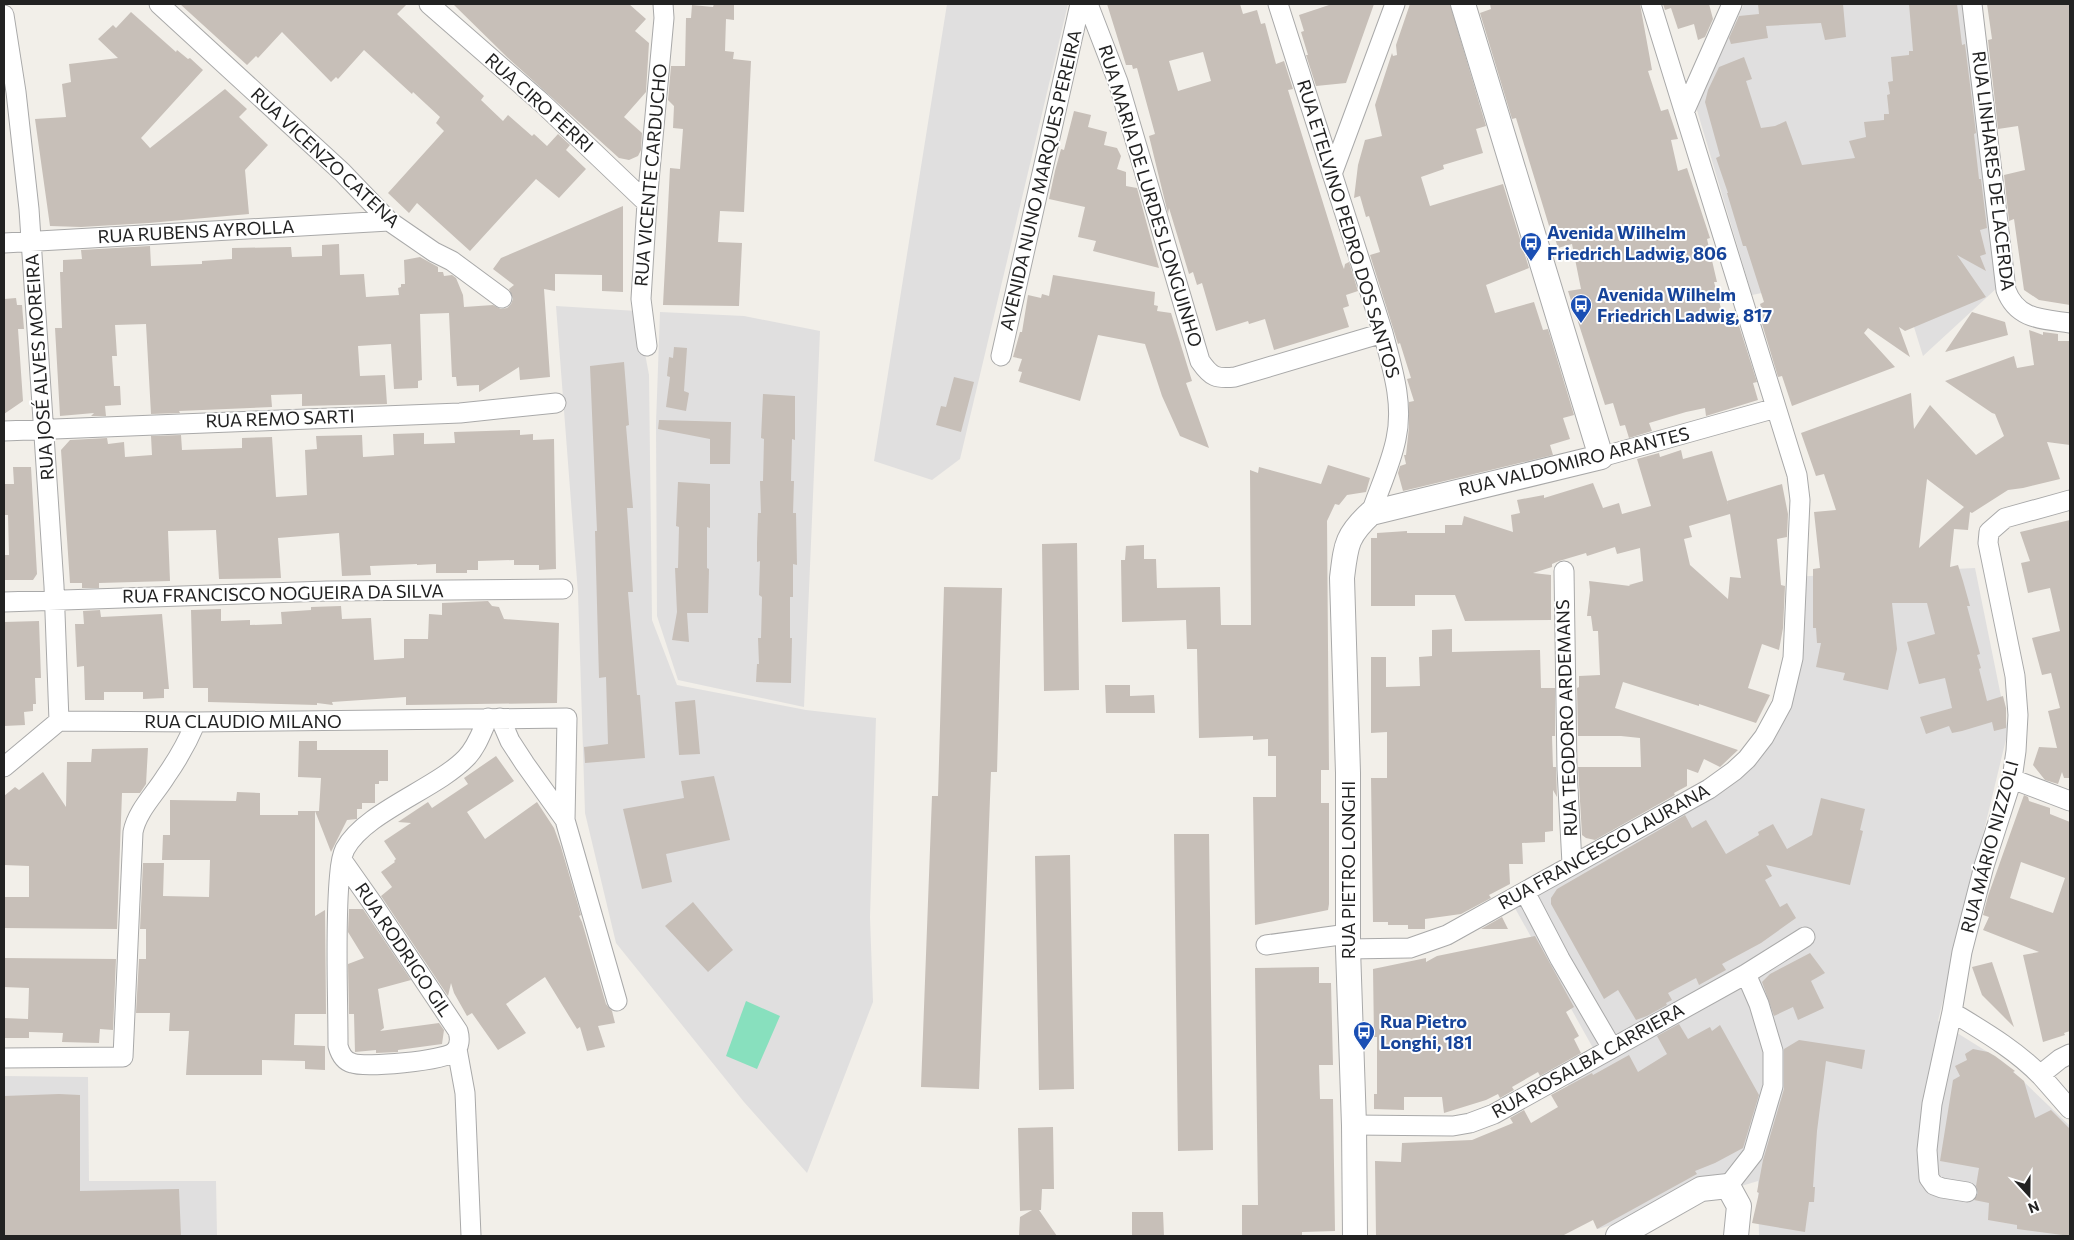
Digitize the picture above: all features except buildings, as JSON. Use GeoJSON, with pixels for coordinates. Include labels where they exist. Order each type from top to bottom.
{"type":"FeatureCollection","features":[{"type":"Feature","properties":{"kind":"street","name":"RUA VICENZO CATENA"},"geometry":{"type":"LineString","coordinates":[[159,4],[342,172],[389,221],[434,252],[452,261],[502,298]]}},
{"type":"Feature","properties":{"kind":"street","name":"RUA CIRO FERRI"},"geometry":{"type":"LineString","coordinates":[[429,4],[541,102],[647,203]]}},
{"type":"Feature","properties":{"kind":"street","name":"RUA VICENTE CARDUCHO"},"geometry":{"type":"LineString","coordinates":[[647,346],[640,299],[647,203],[660,74],[664,18],[663,4]]}},
{"type":"Feature","properties":{"kind":"street","name":"AVENIDA NUNO MARQUES PEREIRA"},"geometry":{"type":"LineString","coordinates":[[1001,356],[1080,4]]}},
{"type":"Feature","properties":{"kind":"street","name":"RUA MARIA DE LURDES LONGUINHO"},"geometry":{"type":"LineString","coordinates":[[1088,4],[1118,82],[1200,361],[1209,374],[1222,378],[1236,377],[1383,333]]}},
{"type":"Feature","properties":{"kind":"street","name":"RUA ETELVINO PEDRO DOS SANTOS"},"geometry":{"type":"LineString","coordinates":[[1278,4],[1383,333],[1397,388],[1398,421],[1396,440],[1371,513]]}},
{"type":"Feature","properties":{"kind":"street"},"geometry":{"type":"LineString","coordinates":[[1332,174],[1395,4]]}},
{"type":"Feature","properties":{"kind":"street"},"geometry":{"type":"LineString","coordinates":[[1463,4],[1601,457]]}},
{"type":"Feature","properties":{"kind":"street","name":"RUA FRANCESCO LAURANA"},"geometry":{"type":"LineString","coordinates":[[1266,945],[1348,942],[1410,948],[1447,935],[1572,864],[1709,790],[1734,772],[1747,759],[1764,736],[1782,704],[1793,658],[1800,500],[1794,462],[1651,4]]}},
{"type":"Feature","properties":{"kind":"street"},"geometry":{"type":"LineString","coordinates":[[1685,110],[1732,4]]}},
{"type":"Feature","properties":{"kind":"street","name":"RUA LINHARES DE LACERDA"},"geometry":{"type":"LineString","coordinates":[[1972,4],[2006,290],[2013,305],[2021,312],[2040,318],[2070,323]]}},
{"type":"Feature","properties":{"kind":"street","name":"RUA JOSÉ ALVES MOREIRA"},"geometry":{"type":"LineString","coordinates":[[4,15],[16,92],[32,241],[54,600],[59,721]]}},
{"type":"Feature","properties":{"kind":"street","name":"RUA RUBENS AYROLLA"},"geometry":{"type":"LineString","coordinates":[[4,243],[389,221]]}},
{"type":"Feature","properties":{"kind":"street","name":"RUA REMO SARTI"},"geometry":{"type":"LineString","coordinates":[[4,430],[460,413],[556,403]]}},
{"type":"Feature","properties":{"kind":"street","name":"RUA VALDOMIRO ARANTES"},"geometry":{"type":"LineString","coordinates":[[1371,513],[1601,457],[1776,408]]}},
{"type":"Feature","properties":{"kind":"street","name":"RUA MÁRIO NIZZOLI"},"geometry":{"type":"LineString","coordinates":[[1967,1192],[1934,1185],[1929,1178],[1927,1150],[1932,1104],[1952,1012],[1962,952],[1984,866],[2012,779],[2018,715],[2015,676],[1988,543],[1989,532],[2005,518],[2070,500]]}},
{"type":"Feature","properties":{"kind":"street","name":"RUA PIETRO LONGHI"},"geometry":{"type":"LineString","coordinates":[[1355,1236],[1354,1125],[1348,942],[1348,773],[1342,578],[1345,550],[1354,528],[1371,513]]}},
{"type":"Feature","properties":{"kind":"street","name":"RUA TEODORO ARDEMANS"},"geometry":{"type":"LineString","coordinates":[[1564,571],[1567,769],[1572,864]]}},
{"type":"Feature","properties":{"kind":"street","name":"RUA FRANCISCO NOGUEIRA DA SILVA"},"geometry":{"type":"LineString","coordinates":[[4,602],[327,591],[563,589]]}},
{"type":"Feature","properties":{"kind":"street"},"geometry":{"type":"LineString","coordinates":[[458,1046],[449,1055],[438,1058],[364,1066],[350,1063],[341,1055],[338,1046],[338,903],[342,860],[345,849],[368,825],[440,778],[466,758],[494,718]]}},
{"type":"Feature","properties":{"kind":"street","name":"RUA CLAUDIO MILANO"},"geometry":{"type":"LineString","coordinates":[[494,718],[565,820]]}},
{"type":"Feature","properties":{"kind":"street","name":"RUA CLAUDIO MILANO"},"geometry":{"type":"LineString","coordinates":[[59,721],[196,722],[567,718],[565,820],[617,1001]]}},
{"type":"Feature","properties":{"kind":"street"},"geometry":{"type":"LineString","coordinates":[[4,767],[59,721]]}},
{"type":"Feature","properties":{"kind":"street"},"geometry":{"type":"LineString","coordinates":[[4,1058],[123,1057],[135,821],[180,754],[196,722]]}},
{"type":"Feature","properties":{"kind":"street"},"geometry":{"type":"LineString","coordinates":[[2012,779],[2070,801]]}},
{"type":"Feature","properties":{"kind":"street","name":"RUA RODRIGO GIL"},"geometry":{"type":"LineString","coordinates":[[342,860],[458,1031],[458,1046],[465,1093],[471,1236]]}},
{"type":"Feature","properties":{"kind":"street"},"geometry":{"type":"LineString","coordinates":[[1525,892],[1560,959],[1612,1048]]}},
{"type":"Feature","properties":{"kind":"street","name":"RUA ROSALBA CARRIERA"},"geometry":{"type":"LineString","coordinates":[[1354,1125],[1437,1127],[1470,1123],[1494,1114],[1746,974],[1805,937]]}},
{"type":"Feature","properties":{"kind":"street"},"geometry":{"type":"LineString","coordinates":[[1618,1236],[1701,1189],[1728,1186],[1754,1154],[1773,1086],[1772,1052],[1758,1004],[1746,974]]}},
{"type":"Feature","properties":{"kind":"street"},"geometry":{"type":"LineString","coordinates":[[1952,1012],[1984,1031],[2040,1075],[2070,1109]]}},
{"type":"Feature","properties":{"kind":"street"},"geometry":{"type":"LineString","coordinates":[[2040,1075],[2060,1059],[2070,1054]]}},
{"type":"Feature","properties":{"kind":"street"},"geometry":{"type":"LineString","coordinates":[[1728,1186],[1739,1206],[1736,1236]]}},
{"type":"Feature","properties":{"kind":"shaded area"},"geometry":{"type":"Polygon","coordinates":[[[947,4],[1068,4],[960,459],[932,480],[874,461],[947,4]]]}},
{"type":"Feature","properties":{"kind":"shaded area"},"geometry":{"type":"Polygon","coordinates":[[[1744,4],[1967,4],[1998,287],[1923,356],[1895,266],[1752,295],[1696,107],[1744,4]]]}},
{"type":"Feature","properties":{"kind":"shaded area"},"geometry":{"type":"Polygon","coordinates":[[[556,306],[637,311],[649,375],[652,620],[677,685],[806,710],[876,718],[870,917],[873,1002],[807,1173],[744,1102],[616,943],[585,813],[578,593],[556,306]]]}},
{"type":"Feature","properties":{"kind":"shaded area"},"geometry":{"type":"Polygon","coordinates":[[[660,312],[744,316],[820,331],[804,707],[678,680],[657,616],[656,423],[660,312]]]}},
{"type":"Feature","properties":{"kind":"shaded area"},"geometry":{"type":"Polygon","coordinates":[[[1975,568],[2008,731],[1938,1021],[2002,1061],[2070,1126],[2070,1236],[1759,1236],[1758,1181],[1598,1229],[1566,1075],[1598,1057],[1511,901],[1733,769],[1771,712],[1786,658],[1790,577],[1975,568]]]}},
{"type":"Feature","properties":{"kind":"shaded area"},"geometry":{"type":"Polygon","coordinates":[[[4,1076],[88,1077],[89,1181],[216,1181],[217,1236],[4,1236],[4,1076]]]}},
{"type":"Feature","properties":{"kind":"green space"},"geometry":{"type":"Polygon","coordinates":[[[746,1001],[780,1016],[757,1069],[726,1056],[746,1001]]]}},
{"type":"Feature","properties":{"kind":"place","name":"Avenida Wilhelm Friedrich Ladwig, 806"},"geometry":{"type":"Point","coordinates":[1531,262]}},
{"type":"Feature","properties":{"kind":"place","name":"Avenida Wilhelm Friedrich Ladwig, 817"},"geometry":{"type":"Point","coordinates":[1581,324]}},
{"type":"Feature","properties":{"kind":"place","name":"Rua Pietro Longhi, 181"},"geometry":{"type":"Point","coordinates":[1364,1051]}}]}
